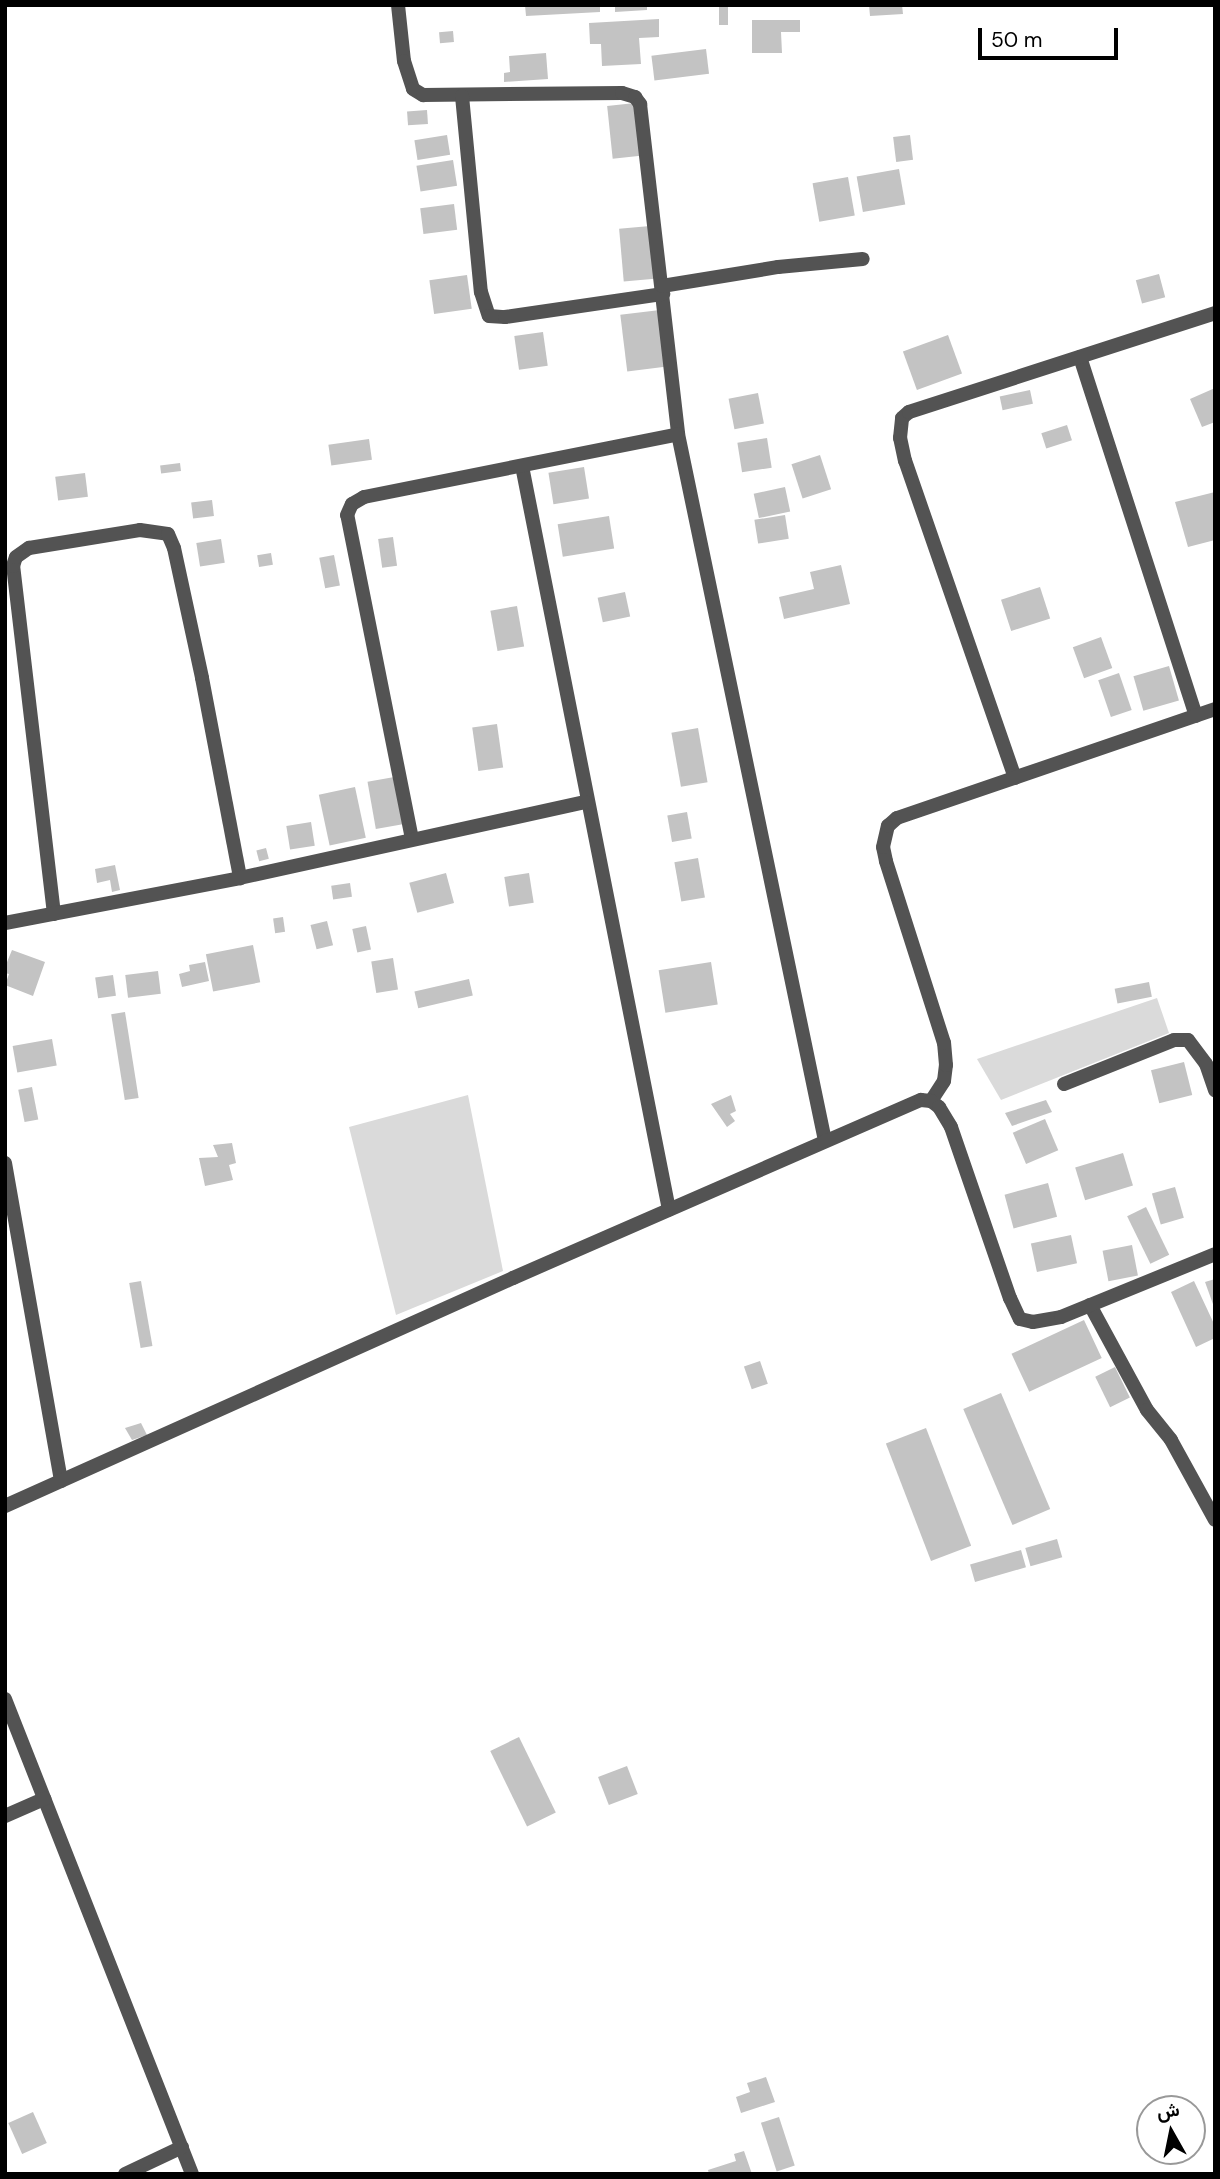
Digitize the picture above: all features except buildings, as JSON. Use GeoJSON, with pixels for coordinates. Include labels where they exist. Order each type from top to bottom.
{"type":"FeatureCollection","features":[{"type":"Feature","properties":{"kind":"street"},"geometry":{"type":"LineString","coordinates":[[398,5],[402,51],[413,89],[423,95],[613,93],[630,94],[638,99],[645,128],[678,434],[825,1141]]}},
{"type":"Feature","properties":{"kind":"street"},"geometry":{"type":"LineString","coordinates":[[462,96],[481,292],[489,316],[496,318],[663,290],[778,267],[863,259]]}},
{"type":"Feature","properties":{"kind":"street"},"geometry":{"type":"LineString","coordinates":[[1015,778],[905,461],[900,429],[902,418],[909,412],[1215,313]]}},
{"type":"Feature","properties":{"kind":"street"},"geometry":{"type":"LineString","coordinates":[[1080,357],[1196,716]]}},
{"type":"Feature","properties":{"kind":"street"},"geometry":{"type":"LineString","coordinates":[[412,839],[347,515],[352,504],[364,497],[678,434]]}},
{"type":"Feature","properties":{"kind":"street"},"geometry":{"type":"LineString","coordinates":[[522,466],[668,1210]]}},
{"type":"Feature","properties":{"kind":"street"},"geometry":{"type":"LineString","coordinates":[[54,914],[13,566],[16,557],[29,548],[140,530],[168,534],[174,548],[202,678],[240,878]]}},
{"type":"Feature","properties":{"kind":"street"},"geometry":{"type":"LineString","coordinates":[[5,1506],[825,1141],[904,1107],[931,1101],[944,1081],[944,1044],[886,861],[884,835],[897,818],[1215,709]]}},
{"type":"Feature","properties":{"kind":"street"},"geometry":{"type":"LineString","coordinates":[[5,923],[240,878],[586,802]]}},
{"type":"Feature","properties":{"kind":"street"},"geometry":{"type":"LineString","coordinates":[[1064,1084],[1174,1040],[1188,1040],[1206,1064],[1215,1090]]}},
{"type":"Feature","properties":{"kind":"street"},"geometry":{"type":"LineString","coordinates":[[931,1101],[939,1107],[951,1127],[1010,1298],[1020,1319],[1033,1322],[1090,1306],[1215,1254]]}},
{"type":"Feature","properties":{"kind":"street"},"geometry":{"type":"LineString","coordinates":[[5,1163],[61,1481]]}},
{"type":"Feature","properties":{"kind":"street"},"geometry":{"type":"LineString","coordinates":[[1090,1306],[1147,1410],[1171,1440],[1215,1520]]}},
{"type":"Feature","properties":{"kind":"street"},"geometry":{"type":"LineString","coordinates":[[5,1699],[192,2174]]}},
{"type":"Feature","properties":{"kind":"street"},"geometry":{"type":"LineString","coordinates":[[5,1816],[44,1799]]}},
{"type":"Feature","properties":{"kind":"street"},"geometry":{"type":"LineString","coordinates":[[125,2174],[182,2147]]}},
{"type":"Feature","properties":{"kind":"shaded area"},"geometry":{"type":"Polygon","coordinates":[[[1157,998],[1169,1033],[1001,1100],[977,1059],[1157,998]]]}},
{"type":"Feature","properties":{"kind":"shaded area"},"geometry":{"type":"Polygon","coordinates":[[[468,1095],[503,1271],[396,1315],[349,1127],[468,1095]]]}}]}
